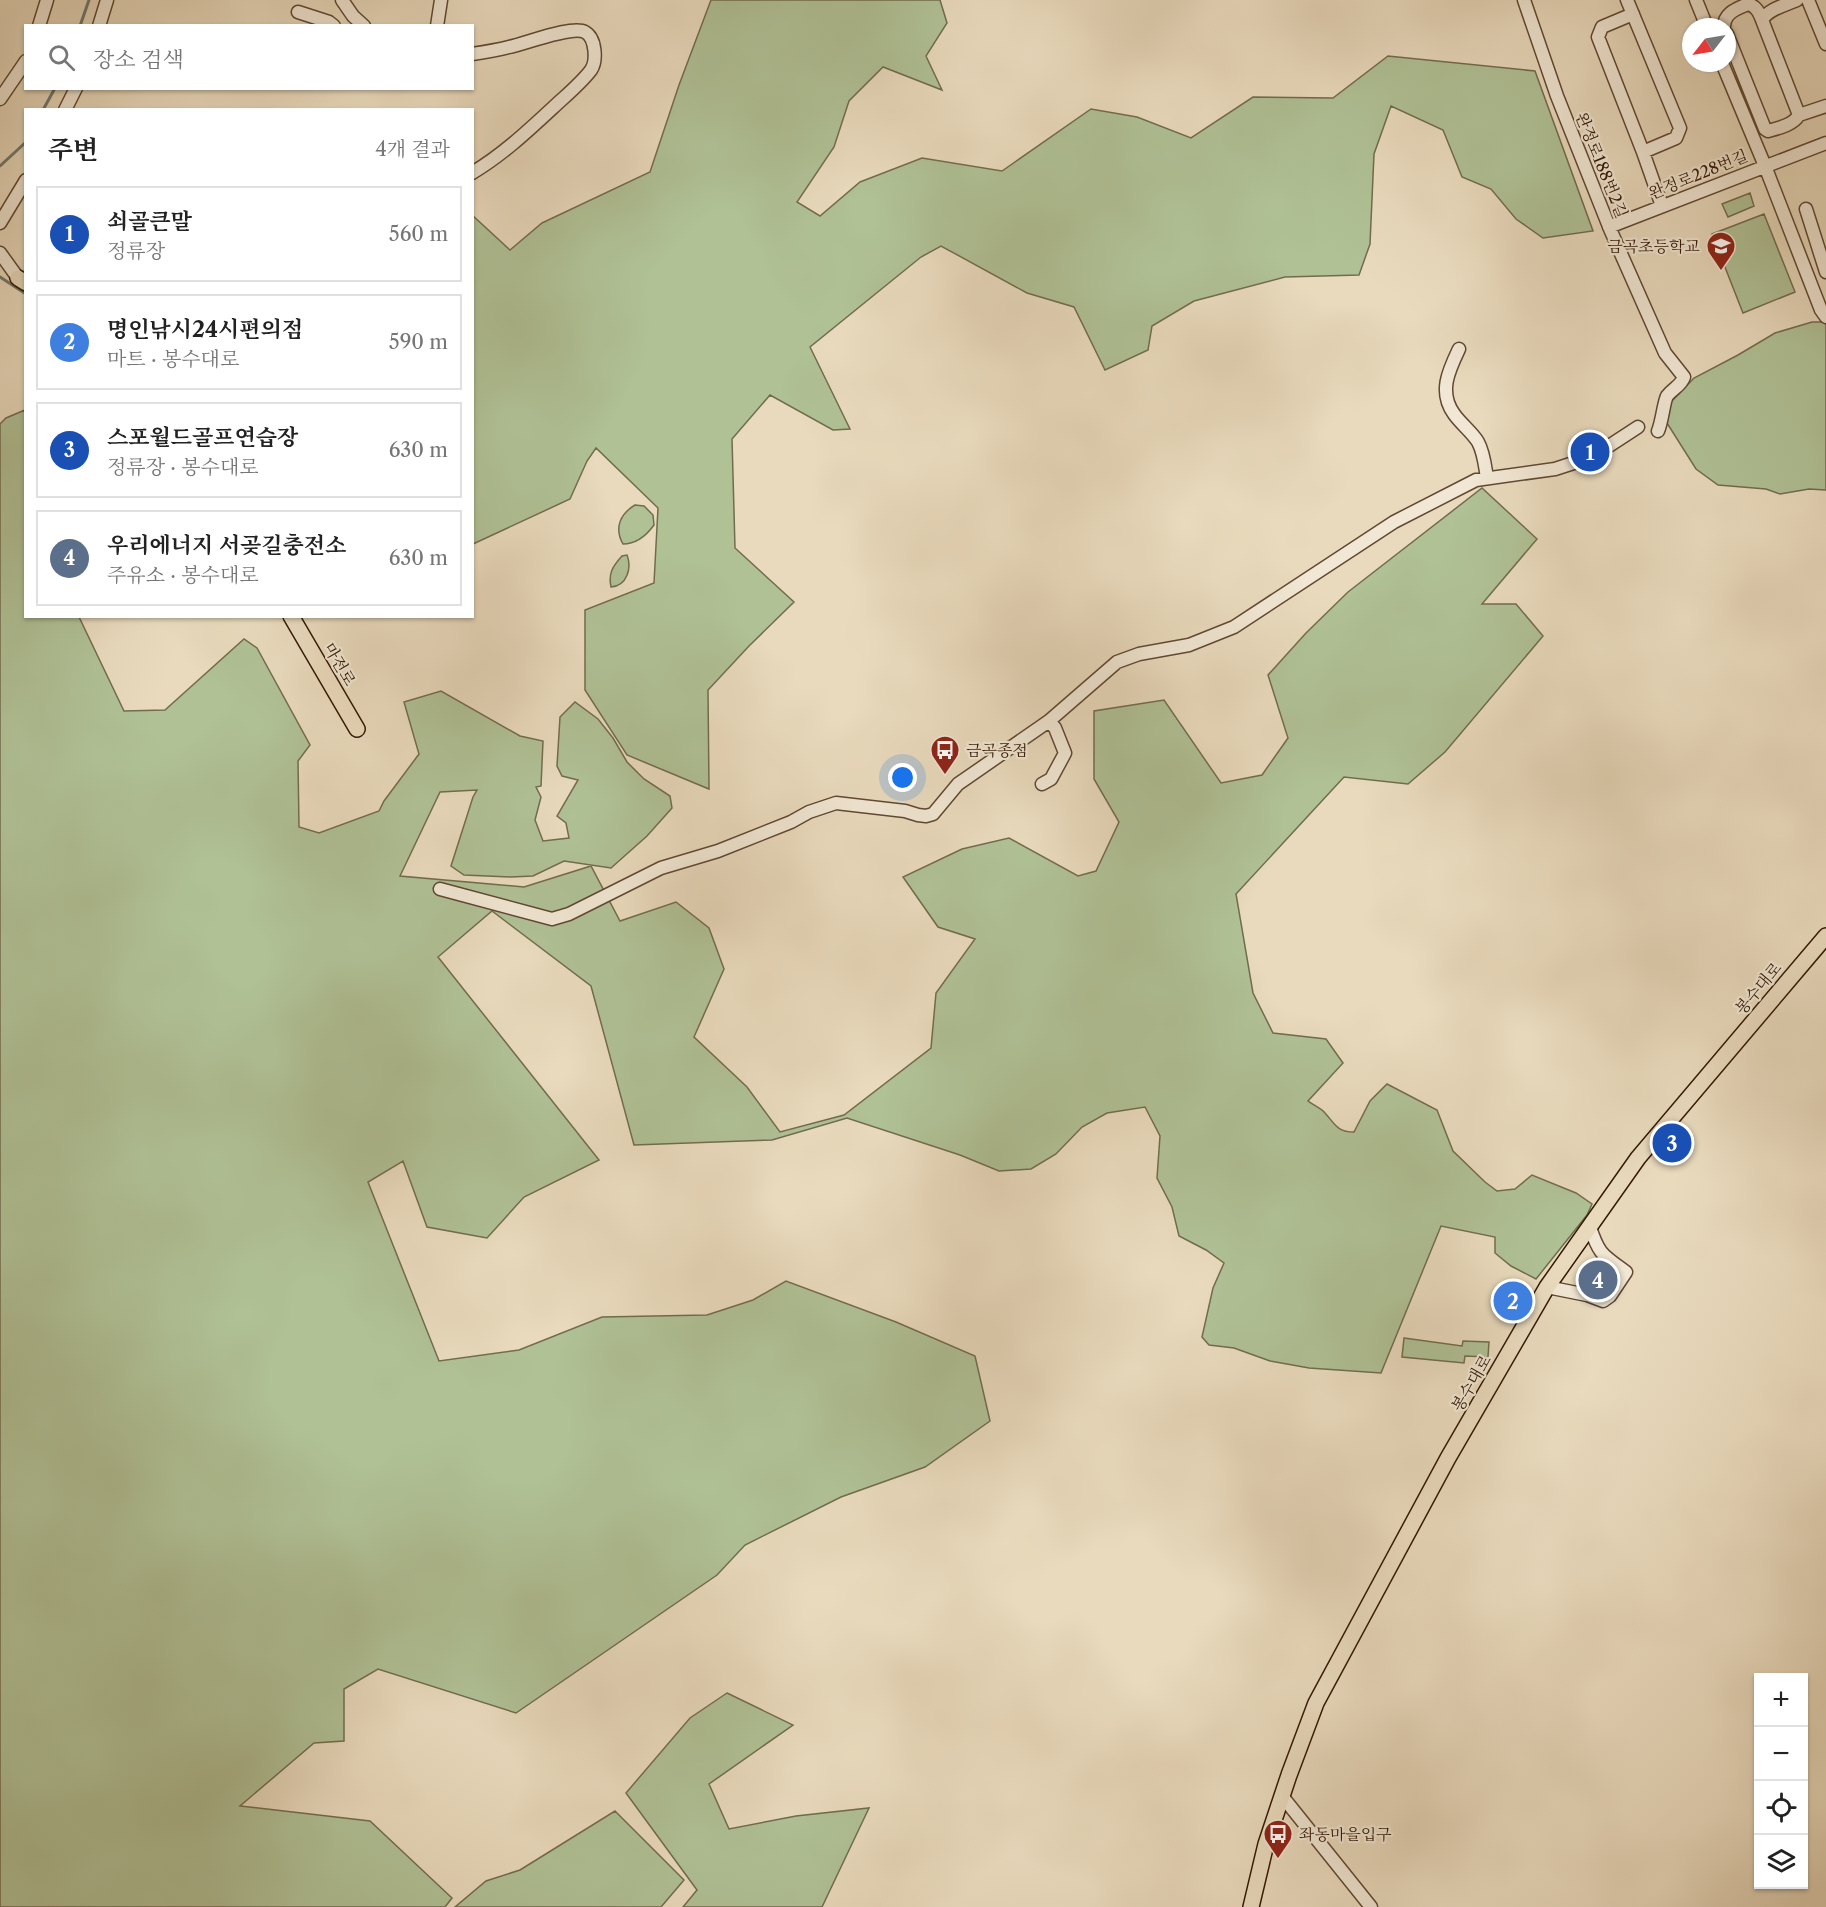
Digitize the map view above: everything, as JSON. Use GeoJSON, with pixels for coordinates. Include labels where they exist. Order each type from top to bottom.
{"type":"FeatureCollection","features":[{"type":"Feature","properties":{"kind":"main road","name":"마전로"},"geometry":{"type":"LineString","coordinates":[[292,618],[357,729]]}},
{"type":"Feature","properties":{"kind":"main road","name":"봉수대로"},"geometry":{"type":"LineString","coordinates":[[1251,1907],[1266,1844],[1316,1703],[1448,1458],[1547,1287],[1638,1158],[1826,936]]}},
{"type":"Feature","properties":{"kind":"street"},"geometry":{"type":"LineString","coordinates":[[40,24],[47,0]]}},
{"type":"Feature","properties":{"kind":"street"},"geometry":{"type":"LineString","coordinates":[[100,24],[107,0]]}},
{"type":"Feature","properties":{"kind":"street"},"geometry":{"type":"LineString","coordinates":[[342,0],[352,16],[361,24]]}},
{"type":"Feature","properties":{"kind":"street"},"geometry":{"type":"LineString","coordinates":[[437,24],[441,0]]}},
{"type":"Feature","properties":{"kind":"street","name":"완정로188번2길"},"geometry":{"type":"LineString","coordinates":[[1524,0],[1557,96],[1609,227],[1665,352],[1684,377],[1682,383],[1665,400],[1663,421],[1658,431]]}},
{"type":"Feature","properties":{"kind":"street"},"geometry":{"type":"LineString","coordinates":[[1627,0],[1680,128],[1676,138],[1644,152]]}},
{"type":"Feature","properties":{"kind":"street"},"geometry":{"type":"LineString","coordinates":[[1696,0],[1703,18]]}},
{"type":"Feature","properties":{"kind":"street"},"geometry":{"type":"LineString","coordinates":[[1762,20],[1764,15],[1797,0]]}},
{"type":"Feature","properties":{"kind":"street"},"geometry":{"type":"LineString","coordinates":[[1808,0],[1826,45]]}},
{"type":"Feature","properties":{"kind":"street"},"geometry":{"type":"LineString","coordinates":[[1726,18],[1727,15],[1747,2],[1758,10],[1799,115]]}},
{"type":"Feature","properties":{"kind":"street"},"geometry":{"type":"LineString","coordinates":[[298,12],[332,24]]}},
{"type":"Feature","properties":{"kind":"street"},"geometry":{"type":"LineString","coordinates":[[1633,14],[1602,27],[1598,37],[1644,152],[1662,206]]}},
{"type":"Feature","properties":{"kind":"street"},"geometry":{"type":"LineString","coordinates":[[474,54],[510,47],[562,32],[575,31],[585,32],[592,39],[594,56],[592,68],[573,89],[521,137],[474,172]]}},
{"type":"Feature","properties":{"kind":"street"},"geometry":{"type":"LineString","coordinates":[[1736,58],[1765,129],[1768,131],[1790,123],[1799,115],[1826,106]]}},
{"type":"Feature","properties":{"kind":"street"},"geometry":{"type":"LineString","coordinates":[[0,99],[24,64]]}},
{"type":"Feature","properties":{"kind":"street","name":"완정로228번길"},"geometry":{"type":"LineString","coordinates":[[1726,72],[1765,166]]}},
{"type":"Feature","properties":{"kind":"street"},"geometry":{"type":"LineString","coordinates":[[65,108],[75,90]]}},
{"type":"Feature","properties":{"kind":"street","name":"완정로228번길"},"geometry":{"type":"LineString","coordinates":[[1609,227],[1826,142]]}},
{"type":"Feature","properties":{"kind":"street"},"geometry":{"type":"LineString","coordinates":[[1765,166],[1821,310],[1826,317]]}},
{"type":"Feature","properties":{"kind":"street"},"geometry":{"type":"LineString","coordinates":[[0,223],[24,183]]}},
{"type":"Feature","properties":{"kind":"street"},"geometry":{"type":"LineString","coordinates":[[1806,209],[1826,272]]}},
{"type":"Feature","properties":{"kind":"street"},"geometry":{"type":"LineString","coordinates":[[0,253],[22,280]]}},
{"type":"Feature","properties":{"kind":"street"},"geometry":{"type":"LineString","coordinates":[[1460,349],[1447,374],[1445,384],[1448,400],[1453,413],[1479,443],[1484,458],[1486,478]]}},
{"type":"Feature","properties":{"kind":"street"},"geometry":{"type":"LineString","coordinates":[[440,889],[552,919],[569,914],[661,868],[718,851],[791,822],[809,812],[836,803],[905,811],[926,816],[933,814],[958,784],[1049,721],[1117,662],[1139,654],[1189,645],[1234,627],[1394,522],[1476,480],[1555,469],[1592,457],[1638,428]]}},
{"type":"Feature","properties":{"kind":"street"},"geometry":{"type":"LineString","coordinates":[[1042,784],[1052,779],[1065,753],[1055,728],[1049,721]]}},
{"type":"Feature","properties":{"kind":"street"},"geometry":{"type":"LineString","coordinates":[[1547,1287],[1587,1295],[1603,1301],[1610,1296],[1626,1272],[1602,1255],[1596,1246],[1590,1227]]}},
{"type":"Feature","properties":{"kind":"street"},"geometry":{"type":"LineString","coordinates":[[1282,1796],[1371,1907]]}},
{"type":"Feature","properties":{"kind":"green space"},"geometry":{"type":"Polygon","coordinates":[[[711,0],[940,0],[947,23],[926,56],[942,90],[883,67],[849,101],[834,147],[797,202],[820,216],[860,182],[922,158],[1002,171],[1091,109],[1137,117],[1191,138],[1253,97],[1333,98],[1388,56],[1535,71],[1593,231],[1543,238],[1516,219],[1491,189],[1462,177],[1443,130],[1391,106],[1374,154],[1370,244],[1359,275],[1285,277],[1194,301],[1152,326],[1148,350],[1105,370],[1074,307],[1027,293],[941,246],[921,257],[810,347],[850,429],[833,430],[770,395],[732,439],[735,548],[794,602],[708,690],[709,789],[627,755],[585,690],[585,610],[654,583],[658,508],[596,448],[587,461],[570,499],[474,544],[474,217],[510,250],[542,223],[650,172],[711,0]]]}},
{"type":"Feature","properties":{"kind":"green space"},"geometry":{"type":"Polygon","coordinates":[[[1750,193],[1754,206],[1728,217],[1722,204],[1750,193]]]}},
{"type":"Feature","properties":{"kind":"green space"},"geometry":{"type":"Polygon","coordinates":[[[1764,214],[1795,292],[1743,313],[1712,234],[1764,214]]]}},
{"type":"Feature","properties":{"kind":"green space"},"geometry":{"type":"Polygon","coordinates":[[[1812,322],[1826,322],[1826,490],[1809,489],[1780,494],[1766,489],[1718,485],[1696,469],[1667,423],[1671,402],[1694,378],[1775,333],[1812,322]]]}},
{"type":"Feature","properties":{"kind":"green space"},"geometry":{"type":"Polygon","coordinates":[[[24,410],[24,618],[79,618],[124,711],[165,710],[244,639],[257,648],[310,745],[298,761],[299,827],[319,833],[379,811],[419,754],[404,702],[441,691],[520,736],[543,741],[541,786],[536,787],[541,797],[535,820],[543,841],[569,838],[566,823],[557,816],[578,780],[562,776],[557,766],[560,717],[575,702],[598,719],[613,738],[627,762],[644,779],[670,796],[672,808],[647,836],[611,868],[564,861],[533,876],[464,875],[451,866],[477,790],[440,792],[400,876],[524,887],[591,866],[620,921],[676,902],[709,928],[724,969],[694,1037],[747,1087],[780,1132],[844,1115],[931,1048],[936,993],[975,939],[938,927],[903,877],[962,849],[1009,838],[1078,876],[1096,871],[1119,822],[1094,779],[1094,711],[1164,700],[1221,783],[1262,775],[1288,738],[1268,675],[1348,592],[1482,488],[1537,539],[1482,604],[1516,604],[1543,636],[1445,752],[1408,784],[1344,777],[1236,894],[1253,993],[1273,1033],[1326,1039],[1343,1063],[1308,1101],[1323,1111],[1340,1129],[1354,1132],[1370,1101],[1387,1084],[1437,1110],[1453,1151],[1497,1191],[1515,1189],[1532,1175],[1576,1193],[1592,1204],[1587,1215],[1536,1279],[1511,1266],[1495,1253],[1495,1237],[1441,1226],[1381,1373],[1309,1368],[1270,1361],[1234,1348],[1209,1345],[1202,1337],[1213,1288],[1224,1263],[1206,1250],[1179,1236],[1172,1207],[1157,1178],[1160,1136],[1145,1107],[1107,1113],[1082,1127],[1056,1154],[1031,1169],[999,1171],[960,1155],[847,1118],[772,1140],[634,1145],[591,986],[492,911],[438,957],[599,1160],[524,1197],[487,1238],[427,1227],[403,1161],[368,1182],[439,1361],[519,1350],[602,1317],[707,1315],[753,1300],[786,1281],[896,1322],[975,1356],[990,1421],[925,1467],[841,1497],[745,1545],[717,1575],[516,1713],[378,1669],[344,1689],[344,1741],[314,1743],[240,1806],[370,1821],[452,1898],[445,1907],[0,1907],[0,424],[6,418],[24,410]]]}},
{"type":"Feature","properties":{"kind":"green space"},"geometry":{"type":"Polygon","coordinates":[[[635,505],[644,506],[653,515],[654,525],[640,539],[623,544],[619,532],[620,522],[622,517],[635,505]]]}},
{"type":"Feature","properties":{"kind":"green space"},"geometry":{"type":"Polygon","coordinates":[[[627,555],[629,565],[627,576],[621,583],[611,587],[612,570],[622,556],[627,555]]]}},
{"type":"Feature","properties":{"kind":"green space"},"geometry":{"type":"Polygon","coordinates":[[[1404,1338],[1462,1346],[1463,1341],[1489,1342],[1488,1357],[1465,1356],[1464,1363],[1402,1357],[1404,1338]]]}},
{"type":"Feature","properties":{"kind":"green space"},"geometry":{"type":"Polygon","coordinates":[[[727,1693],[793,1725],[709,1784],[729,1829],[796,1816],[869,1808],[822,1907],[683,1907],[697,1890],[626,1793],[690,1718],[727,1693]]]}},
{"type":"Feature","properties":{"kind":"green space"},"geometry":{"type":"Polygon","coordinates":[[[615,1811],[684,1880],[661,1907],[455,1907],[486,1881],[520,1870],[615,1811]]]}},
{"type":"Feature","properties":{"kind":"waterway"},"geometry":{"type":"LineString","coordinates":[[81,24],[89,0]]}},
{"type":"Feature","properties":{"kind":"waterway"},"geometry":{"type":"LineString","coordinates":[[44,108],[54,90]]}},
{"type":"Feature","properties":{"kind":"waterway"},"geometry":{"type":"LineString","coordinates":[[0,166],[24,144]]}},
{"type":"Feature","properties":{"kind":"waterway"},"geometry":{"type":"LineString","coordinates":[[0,277],[24,293]]}},
{"type":"Feature","properties":{"kind":"place","name":"금곡초등학교"},"geometry":{"type":"Point","coordinates":[1721,272]}},
{"type":"Feature","properties":{"kind":"place","name":"쇠골큰말"},"geometry":{"type":"Point","coordinates":[1590,452]}},
{"type":"Feature","properties":{"kind":"place","name":"금곡종점"},"geometry":{"type":"Point","coordinates":[945,776]}},
{"type":"Feature","properties":{"kind":"place","name":"스포월드골프연습장"},"geometry":{"type":"Point","coordinates":[1672,1143]}},
{"type":"Feature","properties":{"kind":"place","name":"우리에너지 서곶길충전소"},"geometry":{"type":"Point","coordinates":[1598,1280]}},
{"type":"Feature","properties":{"kind":"place","name":"명인낚시24시편의점"},"geometry":{"type":"Point","coordinates":[1513,1301]}},
{"type":"Feature","properties":{"kind":"place","name":"좌동마을입구"},"geometry":{"type":"Point","coordinates":[1278,1860]}}]}
